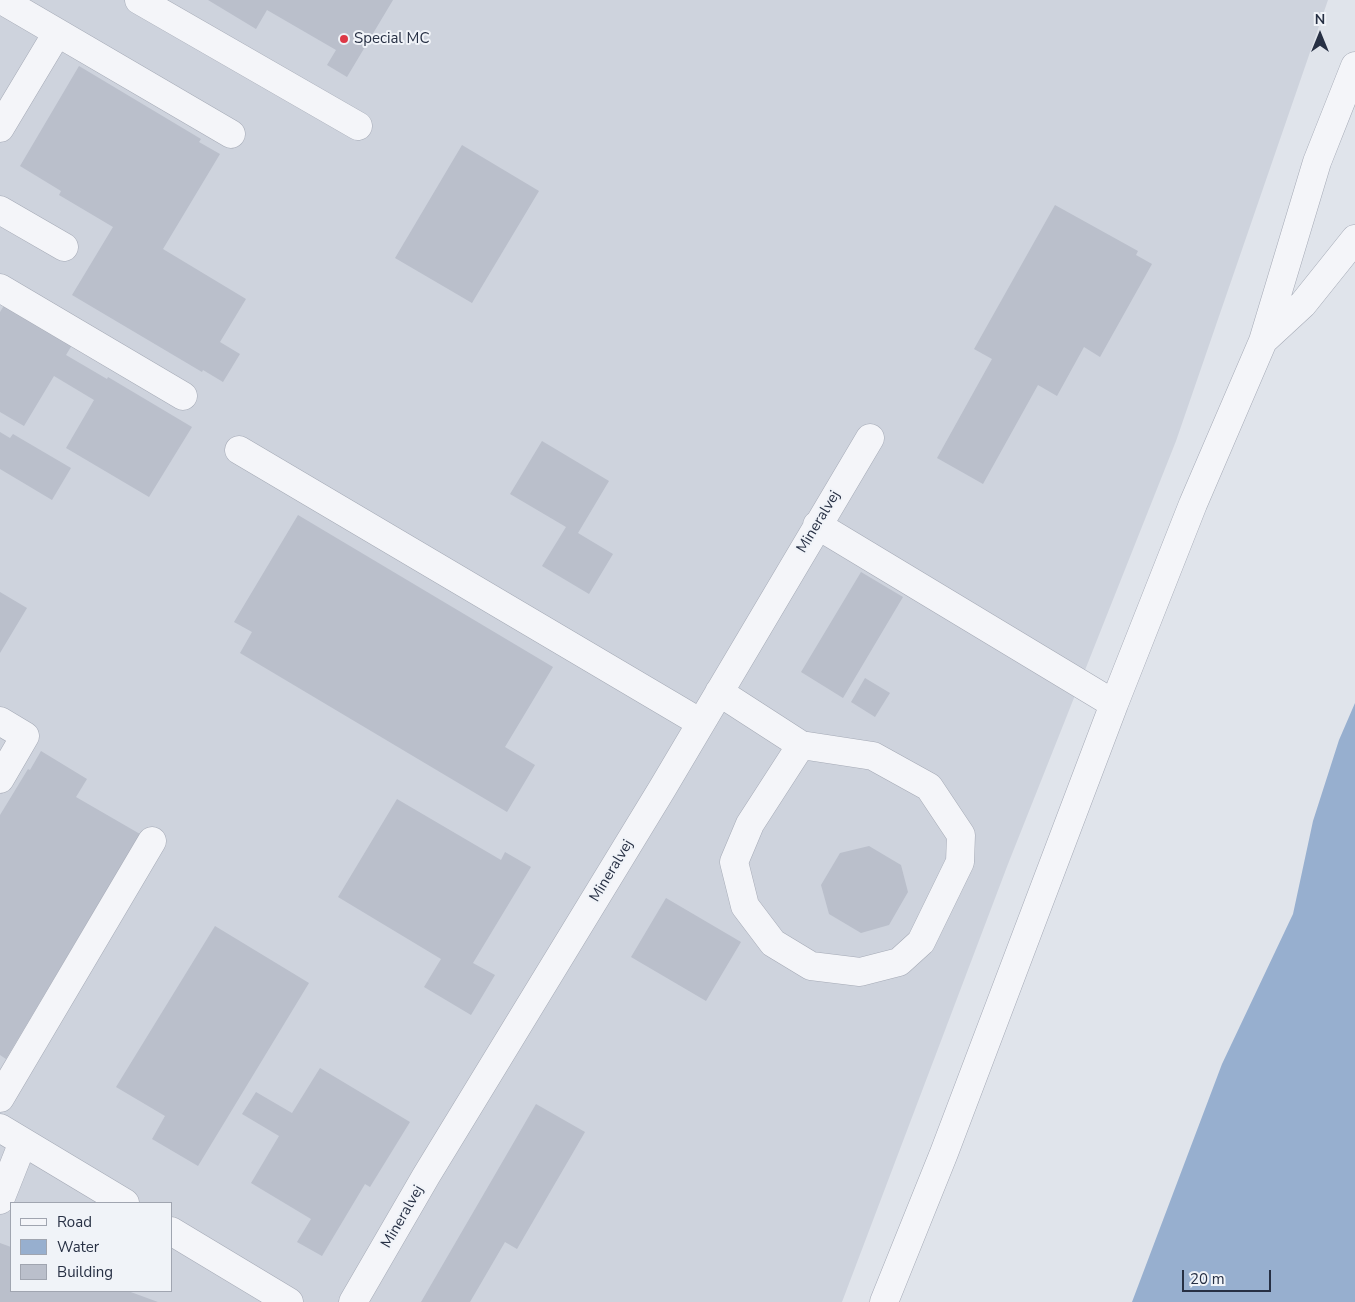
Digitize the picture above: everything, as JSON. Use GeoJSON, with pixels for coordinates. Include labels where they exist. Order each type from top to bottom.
{"type":"FeatureCollection","features":[{"type":"Feature","properties":{"kind":"street"},"geometry":{"type":"LineString","coordinates":[[139,0],[358,126]]}},
{"type":"Feature","properties":{"kind":"street"},"geometry":{"type":"LineString","coordinates":[[4,4],[231,134]]}},
{"type":"Feature","properties":{"kind":"street"},"geometry":{"type":"LineString","coordinates":[[0,128],[57,33]]}},
{"type":"Feature","properties":{"kind":"street"},"geometry":{"type":"LineString","coordinates":[[884,1302],[944,1153],[1114,704],[1193,504],[1263,341],[1317,162],[1355,66]]}},
{"type":"Feature","properties":{"kind":"street"},"geometry":{"type":"LineString","coordinates":[[0,210],[64,247]]}},
{"type":"Feature","properties":{"kind":"street"},"geometry":{"type":"LineString","coordinates":[[1263,341],[1303,304],[1355,239]]}},
{"type":"Feature","properties":{"kind":"street"},"geometry":{"type":"LineString","coordinates":[[0,288],[183,396]]}},
{"type":"Feature","properties":{"kind":"street","name":"Mineralvej"},"geometry":{"type":"LineString","coordinates":[[354,1302],[426,1176],[662,789],[870,438]]}},
{"type":"Feature","properties":{"kind":"street"},"geometry":{"type":"LineString","coordinates":[[239,450],[701,723]]}},
{"type":"Feature","properties":{"kind":"street"},"geometry":{"type":"LineString","coordinates":[[817,525],[1114,704]]}},
{"type":"Feature","properties":{"kind":"street"},"geometry":{"type":"LineString","coordinates":[[719,692],[801,744],[873,756],[929,787],[961,835],[960,862],[921,942],[899,962],[860,972],[811,966],[773,943],[745,906],[734,862],[750,824],[801,744]]}},
{"type":"Feature","properties":{"kind":"street"},"geometry":{"type":"LineString","coordinates":[[0,721],[25,736],[0,779]]}},
{"type":"Feature","properties":{"kind":"street"},"geometry":{"type":"LineString","coordinates":[[0,1098],[152,841]]}},
{"type":"Feature","properties":{"kind":"street"},"geometry":{"type":"LineString","coordinates":[[0,1128],[123,1202]]}},
{"type":"Feature","properties":{"kind":"street"},"geometry":{"type":"LineString","coordinates":[[0,1200],[23,1142]]}},
{"type":"Feature","properties":{"kind":"street"},"geometry":{"type":"LineString","coordinates":[[172,1232],[289,1302]]}},
{"type":"Feature","properties":{"kind":"shaded area"},"geometry":{"type":"Polygon","coordinates":[[[0,0],[1328,0],[1176,441],[1008,864],[842,1302],[0,1302],[0,0]]]}},
{"type":"Feature","properties":{"kind":"water"},"geometry":{"type":"Polygon","coordinates":[[[1355,703],[1355,1302],[1132,1302],[1222,1064],[1293,914],[1313,821],[1339,740],[1355,703]]]}},
{"type":"Feature","properties":{"kind":"building","name":"Special MC"},"geometry":{"type":"Polygon","coordinates":[[[208,0],[393,0],[347,77],[327,65],[336,50],[267,10],[256,29],[208,0]]]}},
{"type":"Feature","properties":{"kind":"building"},"geometry":{"type":"Polygon","coordinates":[[[79,66],[201,139],[199,142],[220,154],[163,249],[246,299],[220,342],[240,354],[223,382],[203,370],[202,372],[72,295],[113,227],[59,195],[61,191],[20,166],[79,66]]]}},
{"type":"Feature","properties":{"kind":"building"},"geometry":{"type":"Polygon","coordinates":[[[462,145],[539,191],[472,303],[395,258],[462,145]]]}},
{"type":"Feature","properties":{"kind":"building"},"geometry":{"type":"Polygon","coordinates":[[[1055,205],[1138,251],[1136,255],[1152,264],[1100,357],[1084,347],[1057,396],[1038,385],[983,484],[937,458],[992,359],[974,349],[1055,205]]]}},
{"type":"Feature","properties":{"kind":"building"},"geometry":{"type":"Polygon","coordinates":[[[8,299],[75,340],[66,355],[107,379],[108,377],[192,427],[149,497],[66,448],[94,400],[54,376],[24,426],[0,412],[0,312],[8,299]]]}},
{"type":"Feature","properties":{"kind":"building"},"geometry":{"type":"Polygon","coordinates":[[[0,432],[10,438],[13,434],[71,468],[52,500],[0,469],[0,432]]]}},
{"type":"Feature","properties":{"kind":"building"},"geometry":{"type":"Polygon","coordinates":[[[542,441],[609,481],[578,533],[613,554],[589,594],[542,566],[566,527],[510,494],[542,441]]]}},
{"type":"Feature","properties":{"kind":"building"},"geometry":{"type":"Polygon","coordinates":[[[298,515],[553,667],[505,747],[535,765],[507,812],[240,653],[252,632],[234,622],[298,515]]]}},
{"type":"Feature","properties":{"kind":"building"},"geometry":{"type":"Polygon","coordinates":[[[861,572],[903,597],[843,698],[801,672],[861,572]]]}},
{"type":"Feature","properties":{"kind":"building"},"geometry":{"type":"Polygon","coordinates":[[[0,592],[27,608],[0,653],[0,592]]]}},
{"type":"Feature","properties":{"kind":"building"},"geometry":{"type":"Polygon","coordinates":[[[865,678],[890,693],[875,717],[851,702],[865,678]]]}},
{"type":"Feature","properties":{"kind":"building"},"geometry":{"type":"Polygon","coordinates":[[[41,751],[87,779],[76,797],[140,834],[6,1059],[0,1055],[0,815],[41,751]]]}},
{"type":"Feature","properties":{"kind":"building"},"geometry":{"type":"Polygon","coordinates":[[[397,799],[501,860],[505,852],[531,867],[473,963],[495,975],[471,1015],[424,987],[441,959],[338,897],[397,799]]]}},
{"type":"Feature","properties":{"kind":"building"},"geometry":{"type":"Polygon","coordinates":[[[869,846],[901,865],[908,892],[889,925],[861,933],[829,914],[821,885],[840,853],[869,846]]]}},
{"type":"Feature","properties":{"kind":"building"},"geometry":{"type":"Polygon","coordinates":[[[666,898],[741,942],[706,1001],[631,957],[666,898]]]}},
{"type":"Feature","properties":{"kind":"building"},"geometry":{"type":"Polygon","coordinates":[[[215,926],[309,983],[198,1166],[152,1139],[165,1116],[116,1087],[215,926]]]}},
{"type":"Feature","properties":{"kind":"building"},"geometry":{"type":"Polygon","coordinates":[[[320,1068],[410,1122],[370,1187],[365,1184],[322,1256],[297,1242],[311,1219],[251,1183],[279,1136],[242,1114],[256,1092],[292,1113],[320,1068]]]}},
{"type":"Feature","properties":{"kind":"building"},"geometry":{"type":"Polygon","coordinates":[[[536,1104],[585,1132],[517,1249],[505,1242],[470,1302],[421,1302],[536,1104]]]}},
{"type":"Feature","properties":{"kind":"building"},"geometry":{"type":"Polygon","coordinates":[[[0,1243],[10,1247],[10,1292],[131,1292],[158,1302],[0,1302],[0,1243]]]}},
{"type":"Feature","properties":{"kind":"place","name":"Special MC"},"geometry":{"type":"Point","coordinates":[344,39]}}]}
